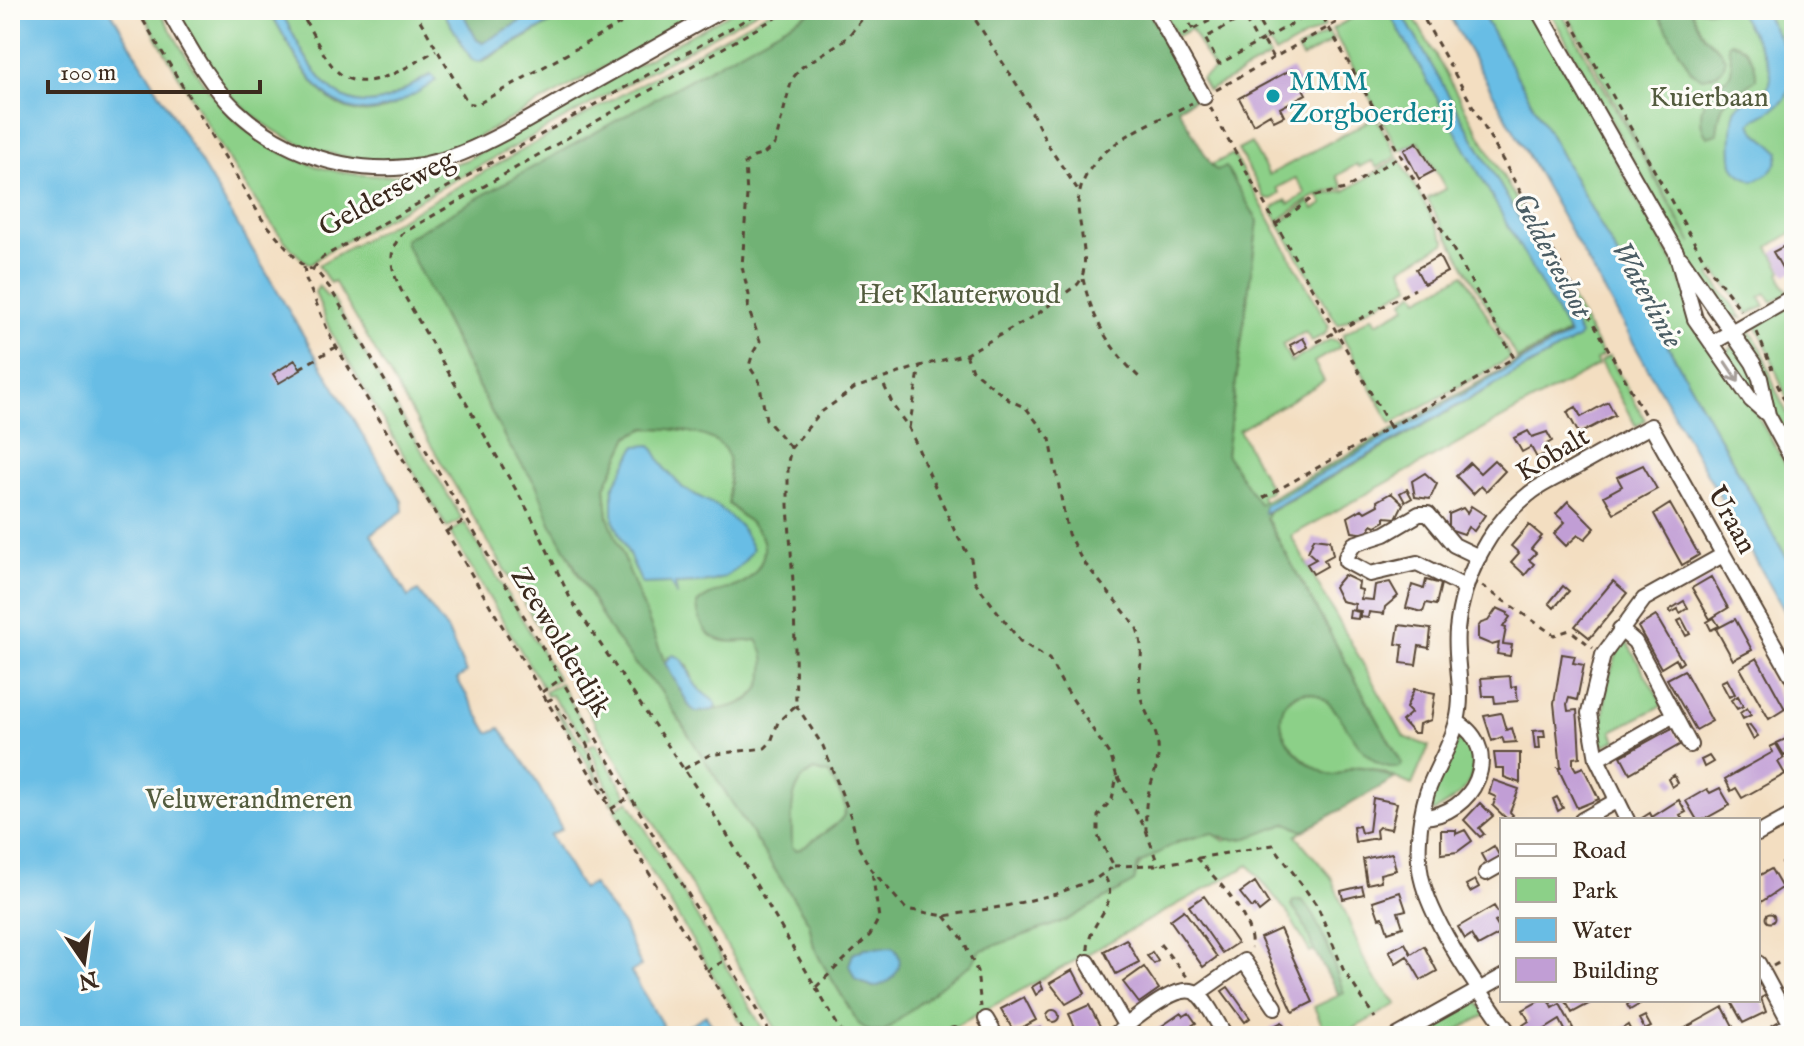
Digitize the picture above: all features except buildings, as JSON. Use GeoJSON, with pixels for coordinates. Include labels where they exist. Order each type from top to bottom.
{"type":"FeatureCollection","features":[{"type":"Feature","properties":{"kind":"street","name":"Gelderseweg"},"geometry":{"type":"LineString","coordinates":[[168,10],[210,79],[235,109],[252,123],[299,152],[375,169],[434,163],[481,145],[722,10]]}},
{"type":"Feature","properties":{"kind":"street"},"geometry":{"type":"LineString","coordinates":[[1155,10],[1204,97]]}},
{"type":"Feature","properties":{"kind":"street"},"geometry":{"type":"LineString","coordinates":[[1538,10],[1676,252],[1690,268],[1756,369],[1768,415],[1794,463]]}},
{"type":"Feature","properties":{"kind":"street"},"geometry":{"type":"LineString","coordinates":[[1676,252],[1693,313],[1751,400],[1768,415]]}},
{"type":"Feature","properties":{"kind":"street"},"geometry":{"type":"LineString","coordinates":[[1712,343],[1794,296]]}},
{"type":"Feature","properties":{"kind":"street","name":"Uraan"},"geometry":{"type":"LineString","coordinates":[[1651,426],[1794,680]]}},
{"type":"Feature","properties":{"kind":"street","name":"Kobalt"},"geometry":{"type":"LineString","coordinates":[[1511,1036],[1479,990],[1439,920],[1422,882],[1419,846],[1427,793],[1457,722],[1461,698],[1456,632],[1467,582],[1499,524],[1531,491],[1651,426]]}},
{"type":"Feature","properties":{"kind":"street"},"geometry":{"type":"LineString","coordinates":[[1467,582],[1417,563],[1370,574],[1346,561],[1346,557],[1354,544],[1385,534],[1419,514],[1428,514],[1454,545],[1479,557]]}},
{"type":"Feature","properties":{"kind":"street"},"geometry":{"type":"LineString","coordinates":[[1626,818],[1597,759],[1589,713],[1603,655],[1644,599],[1723,555]]}},
{"type":"Feature","properties":{"kind":"street"},"geometry":{"type":"LineString","coordinates":[[1620,629],[1635,642],[1690,745]]}},
{"type":"Feature","properties":{"kind":"street"},"geometry":{"type":"LineString","coordinates":[[1597,759],[1674,715]]}},
{"type":"Feature","properties":{"kind":"street"},"geometry":{"type":"LineString","coordinates":[[1422,817],[1438,817],[1451,811],[1464,801],[1474,787],[1479,772],[1477,741],[1471,730],[1457,722]]}},
{"type":"Feature","properties":{"kind":"street"},"geometry":{"type":"LineString","coordinates":[[1586,818],[1616,801]]}},
{"type":"Feature","properties":{"kind":"street"},"geometry":{"type":"LineString","coordinates":[[1760,833],[1794,814]]}},
{"type":"Feature","properties":{"kind":"street"},"geometry":{"type":"LineString","coordinates":[[1486,873],[1500,865]]}},
{"type":"Feature","properties":{"kind":"street"},"geometry":{"type":"LineString","coordinates":[[1197,994],[1244,961],[1275,1007]]}},
{"type":"Feature","properties":{"kind":"street"},"geometry":{"type":"LineString","coordinates":[[1088,962],[1126,1027]]}},
{"type":"Feature","properties":{"kind":"street"},"geometry":{"type":"LineString","coordinates":[[1760,967],[1792,1027],[1770,1036]]}},
{"type":"Feature","properties":{"kind":"street"},"geometry":{"type":"LineString","coordinates":[[1397,1036],[1500,978]]}},
{"type":"Feature","properties":{"kind":"street"},"geometry":{"type":"LineString","coordinates":[[1113,1036],[1173,993],[1185,989],[1197,994],[1226,1036]]}},
{"type":"Feature","properties":{"kind":"street"},"geometry":{"type":"LineString","coordinates":[[986,1019],[996,1036]]}},
{"type":"Feature","properties":{"kind":"path","name":"Gelderseweg"},"geometry":{"type":"LineString","coordinates":[[137,10],[262,219],[304,267],[313,269],[319,260],[337,249],[763,10]]}},
{"type":"Feature","properties":{"kind":"path"},"geometry":{"type":"LineString","coordinates":[[299,10],[337,71],[349,80],[372,80],[404,69],[437,50]]}},
{"type":"Feature","properties":{"kind":"path"},"geometry":{"type":"LineString","coordinates":[[414,10],[468,103],[476,105],[645,10]]}},
{"type":"Feature","properties":{"kind":"path"},"geometry":{"type":"LineString","coordinates":[[789,10],[403,233],[391,250],[392,265],[401,290],[531,516],[571,600],[725,831],[844,1036]]}},
{"type":"Feature","properties":{"kind":"path"},"geometry":{"type":"LineString","coordinates":[[791,448],[766,419],[759,381],[749,366],[760,341],[748,308],[749,295],[742,267],[747,195],[745,163],[764,154],[775,144],[792,79],[802,67],[847,38],[869,10]]}},
{"type":"Feature","properties":{"kind":"path"},"geometry":{"type":"LineString","coordinates":[[969,10],[1021,91],[1049,147],[1080,193]]}},
{"type":"Feature","properties":{"kind":"path"},"geometry":{"type":"LineString","coordinates":[[1187,10],[1184,12],[1193,30]]}},
{"type":"Feature","properties":{"kind":"path"},"geometry":{"type":"LineString","coordinates":[[1172,42],[1230,10]]}},
{"type":"Feature","properties":{"kind":"path"},"geometry":{"type":"LineString","coordinates":[[1240,10],[1273,58]]}},
{"type":"Feature","properties":{"kind":"path"},"geometry":{"type":"LineString","coordinates":[[1263,40],[1254,11],[1205,38],[1219,64],[1263,40],[1310,14],[1308,10]]}},
{"type":"Feature","properties":{"kind":"path"},"geometry":{"type":"LineString","coordinates":[[1263,498],[1514,358],[1319,10]]}},
{"type":"Feature","properties":{"kind":"path"},"geometry":{"type":"LineString","coordinates":[[1140,378],[1120,358],[1103,334],[1090,307],[1083,277],[1078,205],[1087,174],[1100,155],[1114,145],[1359,10]]}},
{"type":"Feature","properties":{"kind":"path"},"geometry":{"type":"LineString","coordinates":[[1419,10],[1651,426]]}},
{"type":"Feature","properties":{"kind":"path"},"geometry":{"type":"LineString","coordinates":[[1565,10],[1708,267],[1762,342],[1773,371]]}},
{"type":"Feature","properties":{"kind":"path"},"geometry":{"type":"LineString","coordinates":[[1204,97],[1390,427]]}},
{"type":"Feature","properties":{"kind":"path"},"geometry":{"type":"LineString","coordinates":[[1276,224],[1315,196],[1345,189],[1400,156]]}},
{"type":"Feature","properties":{"kind":"path","name":"Zeewolderdijk"},"geometry":{"type":"LineString","coordinates":[[304,267],[336,347],[746,1036]]}},
{"type":"Feature","properties":{"kind":"path","name":"Zeewolderdijk"},"geometry":{"type":"LineString","coordinates":[[313,269],[330,288],[772,1036]]}},
{"type":"Feature","properties":{"kind":"path"},"geometry":{"type":"LineString","coordinates":[[1083,277],[1036,315],[966,354],[855,388],[820,413],[791,448],[788,505],[796,705],[823,746],[851,817],[859,848],[871,869],[906,909],[945,916],[1006,906],[1056,894],[1103,874],[1114,866],[1158,865],[1273,845],[1318,907],[1343,969],[1375,1018]]}},
{"type":"Feature","properties":{"kind":"path"},"geometry":{"type":"LineString","coordinates":[[1317,342],[1415,289]]}},
{"type":"Feature","properties":{"kind":"path"},"geometry":{"type":"LineString","coordinates":[[300,368],[336,347]]}},
{"type":"Feature","properties":{"kind":"path"},"geometry":{"type":"LineString","coordinates":[[966,354],[972,370],[1009,400],[1026,408],[1050,439],[1068,534],[1082,560],[1136,626],[1141,638],[1140,693],[1154,724],[1159,748],[1158,767],[1147,797],[1146,830]]}},
{"type":"Feature","properties":{"kind":"path"},"geometry":{"type":"LineString","coordinates":[[909,428],[920,366]]}},
{"type":"Feature","properties":{"kind":"path"},"geometry":{"type":"LineString","coordinates":[[882,380],[909,428],[956,534],[971,559],[974,580],[1020,641],[1049,659],[1111,757],[1117,777],[1146,830],[1158,865]]}},
{"type":"Feature","properties":{"kind":"path"},"geometry":{"type":"LineString","coordinates":[[1776,381],[1794,420]]}},
{"type":"Feature","properties":{"kind":"path"},"geometry":{"type":"LineString","coordinates":[[447,531],[467,519]]}},
{"type":"Feature","properties":{"kind":"path"},"geometry":{"type":"LineString","coordinates":[[1467,582],[1554,635],[1570,630],[1603,655]]}},
{"type":"Feature","properties":{"kind":"path"},"geometry":{"type":"LineString","coordinates":[[542,692],[561,679]]}},
{"type":"Feature","properties":{"kind":"path"},"geometry":{"type":"LineString","coordinates":[[547,701],[551,699],[586,743],[609,797],[605,799]]}},
{"type":"Feature","properties":{"kind":"path"},"geometry":{"type":"LineString","coordinates":[[683,769],[709,755],[765,748],[771,742],[778,722],[796,705]]}},
{"type":"Feature","properties":{"kind":"path"},"geometry":{"type":"LineString","coordinates":[[586,743],[596,738]]}},
{"type":"Feature","properties":{"kind":"path"},"geometry":{"type":"LineString","coordinates":[[1114,866],[1098,836],[1098,816],[1112,799],[1117,777]]}},
{"type":"Feature","properties":{"kind":"path"},"geometry":{"type":"LineString","coordinates":[[611,809],[631,796]]}},
{"type":"Feature","properties":{"kind":"path"},"geometry":{"type":"LineString","coordinates":[[1196,858],[1223,887],[1250,932],[1252,945],[1244,961]]}},
{"type":"Feature","properties":{"kind":"path"},"geometry":{"type":"LineString","coordinates":[[815,987],[870,935],[879,918],[871,869]]}},
{"type":"Feature","properties":{"kind":"path"},"geometry":{"type":"LineString","coordinates":[[1088,962],[1088,938],[1110,900],[1111,886],[1103,874]]}},
{"type":"Feature","properties":{"kind":"path"},"geometry":{"type":"LineString","coordinates":[[945,916],[962,938],[977,971],[980,1003],[986,1019]]}},
{"type":"Feature","properties":{"kind":"path"},"geometry":{"type":"LineString","coordinates":[[1160,944],[1193,983],[1197,994]]}},
{"type":"Feature","properties":{"kind":"path"},"geometry":{"type":"LineString","coordinates":[[1760,967],[1791,956]]}},
{"type":"Feature","properties":{"kind":"path"},"geometry":{"type":"LineString","coordinates":[[707,971],[727,959]]}},
{"type":"Feature","properties":{"kind":"green space"},"geometry":{"type":"Polygon","coordinates":[[[141,10],[159,10],[187,58],[219,103],[271,147],[301,161],[333,170],[366,175],[400,175],[433,170],[466,160],[736,10],[759,10],[326,252],[311,264],[295,252],[273,226],[196,106],[141,10]]]}},
{"type":"Feature","properties":{"kind":"green space"},"geometry":{"type":"Polygon","coordinates":[[[176,10],[269,10],[316,85],[331,100],[349,110],[369,112],[392,106],[431,75],[382,101],[362,103],[346,98],[331,89],[318,75],[280,10],[442,10],[472,60],[482,62],[574,10],[707,10],[465,144],[434,154],[368,160],[336,155],[305,145],[275,131],[249,112],[218,79],[176,10]]]}},
{"type":"Feature","properties":{"kind":"green space"},"geometry":{"type":"Polygon","coordinates":[[[461,10],[540,10],[483,43],[477,40],[461,10]]]}},
{"type":"Feature","properties":{"kind":"green space"},"geometry":{"type":"Polygon","coordinates":[[[772,10],[814,10],[405,239],[508,444],[537,486],[575,569],[608,627],[634,663],[660,690],[809,923],[814,947],[859,1024],[952,977],[972,964],[979,951],[1067,920],[1134,874],[1147,858],[1168,846],[1212,833],[1224,841],[1288,823],[1303,831],[1296,836],[1331,877],[1363,957],[1376,980],[1397,1004],[1340,1036],[1327,1036],[1314,1007],[1344,993],[1322,934],[1303,901],[1298,900],[1294,910],[1309,933],[1314,950],[1310,952],[1287,912],[1249,865],[938,1036],[780,1036],[334,281],[330,283],[318,265],[772,10]]]}},
{"type":"Feature","properties":{"kind":"green space","name":"Het Klauterwoud"},"geometry":{"type":"Polygon","coordinates":[[[814,10],[1148,10],[1198,97],[1178,108],[1213,168],[1226,167],[1258,221],[1226,454],[1259,504],[1569,332],[1264,506],[1264,513],[1268,513],[1266,518],[1402,764],[1400,767],[1388,767],[1378,763],[1361,748],[1334,709],[1318,696],[1303,692],[1291,697],[1283,708],[1281,722],[1287,740],[1301,757],[1330,775],[1364,767],[1394,779],[1303,831],[1288,823],[1240,839],[1222,838],[1212,833],[1179,841],[1138,865],[1134,882],[1067,920],[979,951],[972,964],[886,1030],[875,1032],[859,1024],[814,947],[809,923],[660,690],[634,663],[608,627],[551,523],[537,486],[508,444],[405,243],[406,239],[814,10]],[[646,428],[629,436],[605,487],[608,517],[665,663],[690,707],[697,712],[738,705],[747,701],[760,687],[764,666],[762,649],[757,640],[724,641],[709,634],[699,617],[697,604],[751,577],[761,562],[762,538],[729,504],[728,458],[722,446],[691,432],[646,428]],[[814,770],[805,776],[792,804],[792,847],[796,850],[805,847],[838,822],[845,810],[845,804],[829,774],[814,770]],[[865,948],[853,954],[849,965],[855,979],[873,987],[865,948]]]}},
{"type":"Feature","properties":{"kind":"green space"},"geometry":{"type":"Polygon","coordinates":[[[1162,10],[1316,10],[1325,26],[1275,54],[1269,44],[1264,46],[1270,57],[1208,91],[1201,79],[1214,70],[1191,29],[1177,36],[1162,10]]]}},
{"type":"Feature","properties":{"kind":"green space"},"geometry":{"type":"Polygon","coordinates":[[[1367,10],[1388,10],[1569,332],[1517,359],[1427,199],[1446,189],[1419,141],[1399,151],[1332,29],[1367,10]]]}},
{"type":"Feature","properties":{"kind":"green space"},"geometry":{"type":"Polygon","coordinates":[[[1400,10],[1410,10],[1603,355],[1596,360],[1598,365],[1291,536],[1404,737],[1429,746],[1412,785],[1360,766],[1332,775],[1324,773],[1295,750],[1281,729],[1279,718],[1292,698],[1306,692],[1315,693],[1335,708],[1364,747],[1395,768],[1402,764],[1266,517],[1268,513],[1577,339],[1524,227],[1400,10]]]}},
{"type":"Feature","properties":{"kind":"green space"},"geometry":{"type":"Polygon","coordinates":[[[1480,10],[1531,10],[1679,274],[1682,285],[1794,479],[1794,571],[1480,10]]]}},
{"type":"Feature","properties":{"kind":"green space","name":"Kuierbaan"},"geometry":{"type":"Polygon","coordinates":[[[1549,10],[1560,10],[1692,244],[1565,10],[1794,10],[1794,231],[1769,247],[1782,271],[1783,285],[1789,292],[1772,302],[1766,293],[1760,297],[1765,306],[1749,314],[1715,272],[1710,275],[1742,318],[1727,314],[1690,261],[1549,10]]]}},
{"type":"Feature","properties":{"kind":"green space"},"geometry":{"type":"Polygon","coordinates":[[[1656,10],[1691,10],[1703,34],[1723,54],[1722,69],[1702,78],[1691,71],[1656,10]]]}},
{"type":"Feature","properties":{"kind":"green space"},"geometry":{"type":"Polygon","coordinates":[[[1328,32],[1333,41],[1302,58],[1297,50],[1328,32]]]}},
{"type":"Feature","properties":{"kind":"green space"},"geometry":{"type":"Polygon","coordinates":[[[1731,42],[1742,47],[1750,56],[1756,79],[1728,98],[1721,110],[1717,134],[1707,137],[1701,116],[1704,101],[1719,82],[1730,75],[1732,65],[1728,45],[1731,42]]]}},
{"type":"Feature","properties":{"kind":"green space"},"geometry":{"type":"Polygon","coordinates":[[[1376,117],[1397,156],[1377,168],[1372,161],[1359,167],[1357,164],[1337,176],[1344,188],[1309,200],[1278,221],[1272,212],[1274,207],[1286,200],[1289,204],[1306,194],[1296,178],[1277,188],[1280,194],[1272,199],[1265,198],[1238,150],[1251,143],[1269,175],[1376,117]]]}},
{"type":"Feature","properties":{"kind":"green space"},"geometry":{"type":"Polygon","coordinates":[[[1233,154],[1329,326],[1325,334],[1312,341],[1305,332],[1282,344],[1291,362],[1331,339],[1337,341],[1340,347],[1314,362],[1324,381],[1239,430],[1271,490],[1261,496],[1263,502],[1259,505],[1226,454],[1258,221],[1211,165],[1233,154]]]}},
{"type":"Feature","properties":{"kind":"green space"},"geometry":{"type":"Polygon","coordinates":[[[1399,158],[1446,242],[1402,268],[1411,286],[1338,325],[1279,224],[1309,202],[1314,209],[1323,204],[1319,196],[1345,191],[1399,158]]]}},
{"type":"Feature","properties":{"kind":"green space"},"geometry":{"type":"Polygon","coordinates":[[[1464,274],[1511,358],[1391,424],[1343,338],[1344,334],[1373,316],[1377,323],[1406,307],[1404,300],[1415,292],[1419,299],[1464,274]]]}},
{"type":"Feature","properties":{"kind":"green space"},"geometry":{"type":"Polygon","coordinates":[[[319,286],[327,297],[331,296],[462,519],[447,528],[330,331],[315,292],[319,286]]]}},
{"type":"Feature","properties":{"kind":"green space"},"geometry":{"type":"Polygon","coordinates":[[[1794,304],[1794,413],[1756,326],[1794,304]]]}},
{"type":"Feature","properties":{"kind":"green space"},"geometry":{"type":"Polygon","coordinates":[[[1749,329],[1762,349],[1776,391],[1794,427],[1794,447],[1757,373],[1749,329]]]}},
{"type":"Feature","properties":{"kind":"green space"},"geometry":{"type":"Polygon","coordinates":[[[1735,347],[1751,365],[1759,395],[1756,397],[1727,354],[1730,348],[1735,347]]]}},
{"type":"Feature","properties":{"kind":"green space"},"geometry":{"type":"Polygon","coordinates":[[[1609,356],[1645,420],[1636,426],[1600,362],[1609,356]]]}},
{"type":"Feature","properties":{"kind":"green space"},"geometry":{"type":"Polygon","coordinates":[[[646,428],[691,432],[722,446],[728,458],[729,504],[762,538],[761,562],[751,577],[697,604],[703,627],[709,634],[724,640],[757,639],[764,654],[765,678],[751,697],[740,703],[713,710],[716,706],[694,683],[688,665],[668,657],[665,663],[608,517],[605,487],[629,436],[646,428]]]}},
{"type":"Feature","properties":{"kind":"green space"},"geometry":{"type":"Polygon","coordinates":[[[465,523],[558,679],[543,688],[450,532],[465,523]]]}},
{"type":"Feature","properties":{"kind":"green space"},"geometry":{"type":"Polygon","coordinates":[[[1625,639],[1663,705],[1612,731],[1616,740],[1606,745],[1600,742],[1597,722],[1603,721],[1607,683],[1619,648],[1616,646],[1619,640],[1625,639]]]}},
{"type":"Feature","properties":{"kind":"green space"},"geometry":{"type":"Polygon","coordinates":[[[560,683],[591,737],[586,740],[551,695],[547,696],[545,692],[560,683]]]}},
{"type":"Feature","properties":{"kind":"green space"},"geometry":{"type":"Polygon","coordinates":[[[552,704],[586,748],[604,792],[552,704]]]}},
{"type":"Feature","properties":{"kind":"green space"},"geometry":{"type":"Polygon","coordinates":[[[1468,736],[1472,750],[1469,782],[1455,798],[1433,812],[1430,807],[1435,789],[1460,737],[1468,736]]]}},
{"type":"Feature","properties":{"kind":"green space"},"geometry":{"type":"Polygon","coordinates":[[[595,743],[627,796],[612,805],[610,802],[613,799],[589,746],[595,743]]]}},
{"type":"Feature","properties":{"kind":"green space"},"geometry":{"type":"Polygon","coordinates":[[[814,770],[829,774],[845,804],[845,810],[838,822],[805,847],[796,850],[792,847],[792,804],[799,784],[814,770]]]}},
{"type":"Feature","properties":{"kind":"green space"},"geometry":{"type":"Polygon","coordinates":[[[629,801],[767,1036],[749,1036],[614,809],[629,801]]]}},
{"type":"Feature","properties":{"kind":"green space"},"geometry":{"type":"Polygon","coordinates":[[[1303,901],[1317,922],[1344,993],[1339,995],[1314,950],[1302,919],[1292,907],[1292,902],[1303,901]]]}},
{"type":"Feature","properties":{"kind":"green space"},"geometry":{"type":"Polygon","coordinates":[[[1478,1003],[1487,1014],[1447,1036],[1424,1036],[1441,1027],[1439,1021],[1468,1004],[1478,1003]]]}},
{"type":"Feature","properties":{"kind":"water","name":"Veluwerandmeren"},"geometry":{"type":"Polygon","coordinates":[[[10,10],[110,10],[402,501],[403,511],[371,534],[408,597],[418,591],[448,631],[466,673],[457,679],[489,733],[500,728],[532,774],[562,829],[550,835],[582,889],[592,884],[623,925],[641,966],[631,972],[669,1036],[10,1036],[10,10]]]}},
{"type":"Feature","properties":{"kind":"water"},"geometry":{"type":"Polygon","coordinates":[[[269,10],[280,10],[318,75],[331,89],[346,98],[362,103],[382,101],[431,75],[436,80],[404,100],[378,110],[356,110],[337,103],[320,90],[306,72],[269,10]]]}},
{"type":"Feature","properties":{"kind":"water"},"geometry":{"type":"Polygon","coordinates":[[[442,10],[461,10],[477,40],[483,43],[540,10],[574,10],[479,62],[472,60],[442,10]]]}},
{"type":"Feature","properties":{"kind":"water"},"geometry":{"type":"Polygon","coordinates":[[[1388,10],[1400,10],[1524,227],[1580,335],[1264,513],[1264,506],[1569,335],[1388,10]]]}},
{"type":"Feature","properties":{"kind":"water"},"geometry":{"type":"Polygon","coordinates":[[[1446,10],[1480,10],[1794,571],[1794,628],[1446,10]]]}},
{"type":"Feature","properties":{"kind":"water"},"geometry":{"type":"Polygon","coordinates":[[[1738,10],[1763,10],[1786,52],[1792,74],[1791,85],[1783,101],[1751,123],[1779,152],[1777,163],[1771,171],[1753,181],[1734,167],[1733,118],[1737,107],[1767,89],[1771,76],[1763,52],[1738,10]]]}},
{"type":"Feature","properties":{"kind":"water"},"geometry":{"type":"Polygon","coordinates":[[[651,445],[666,470],[683,488],[720,508],[741,527],[753,549],[745,561],[720,579],[675,584],[677,596],[670,583],[642,584],[613,519],[613,488],[636,446],[651,445]]]}},
{"type":"Feature","properties":{"kind":"water"},"geometry":{"type":"Polygon","coordinates":[[[672,655],[684,663],[697,687],[715,702],[717,706],[713,710],[696,712],[690,707],[665,663],[672,655]]]}},
{"type":"Feature","properties":{"kind":"water"},"geometry":{"type":"Polygon","coordinates":[[[893,947],[898,953],[899,966],[892,978],[873,987],[855,979],[849,965],[853,954],[865,948],[893,947]]]}},
{"type":"Feature","properties":{"kind":"water"},"geometry":{"type":"Polygon","coordinates":[[[706,1015],[719,1036],[670,1036],[706,1015]]]}},
{"type":"Feature","properties":{"kind":"place","name":"MMM Zorgboerderij"},"geometry":{"type":"Point","coordinates":[1273,96]}},
{"type":"Feature","properties":{"kind":"water label","name":"Geldersesloot"},"geometry":{"type":"Point","coordinates":[1553,255]}},
{"type":"Feature","properties":{"kind":"water label","name":"Waterlinie"},"geometry":{"type":"Point","coordinates":[1648,294]}}]}
